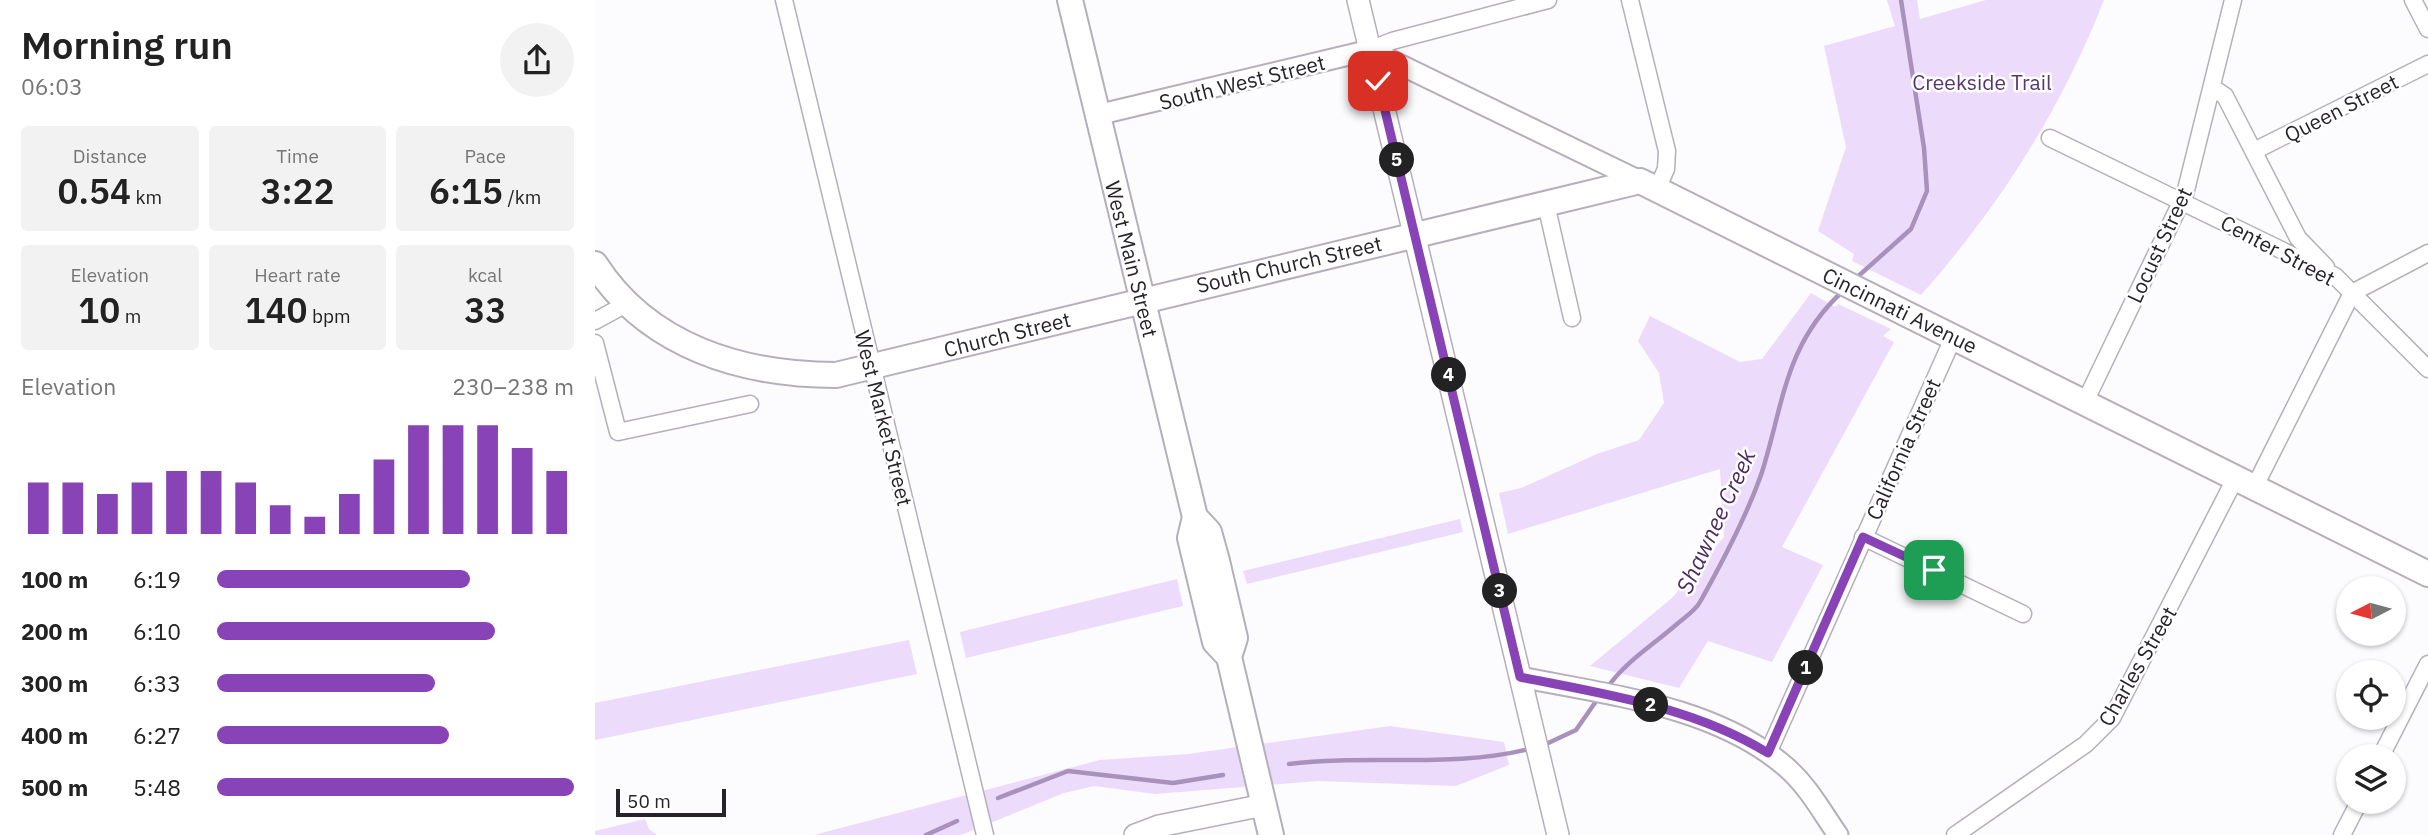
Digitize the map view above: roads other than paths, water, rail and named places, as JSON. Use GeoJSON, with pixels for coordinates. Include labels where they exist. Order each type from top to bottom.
{"type":"FeatureCollection","features":[{"type":"Feature","properties":{"kind":"main road","name":"West Main Street"},"geometry":{"type":"LineString","coordinates":[[1070,0],[1195,517],[1190,538],[1215,642],[1229,657],[1271,835]]}},
{"type":"Feature","properties":{"kind":"main road"},"geometry":{"type":"LineString","coordinates":[[1358,0],[1558,835]]}},
{"type":"Feature","properties":{"kind":"main road","name":"South Church Street"},"geometry":{"type":"LineString","coordinates":[[1142,299],[1546,204],[1649,185]]}},
{"type":"Feature","properties":{"kind":"main road","name":"Cincinnati Avenue"},"geometry":{"type":"LineString","coordinates":[[1649,185],[2428,574]]}},
{"type":"Feature","properties":{"kind":"main road","name":"Church Street"},"geometry":{"type":"LineString","coordinates":[[595,264],[628,303],[680,342],[736,365],[804,375],[836,375],[871,368],[1142,299]]}},
{"type":"Feature","properties":{"kind":"main road"},"geometry":{"type":"LineString","coordinates":[[1135,835],[1183,828],[1264,806]]}},
{"type":"Feature","properties":{"kind":"street","name":"West Market Street"},"geometry":{"type":"LineString","coordinates":[[784,0],[985,835]]}},
{"type":"Feature","properties":{"kind":"street","name":"South West Street"},"geometry":{"type":"LineString","coordinates":[[1097,115],[1370,50],[1502,10],[1548,0]]}},
{"type":"Feature","properties":{"kind":"street"},"geometry":{"type":"LineString","coordinates":[[1630,0],[1667,151],[1666,169],[1649,185]]}},
{"type":"Feature","properties":{"kind":"street","name":"Locust Street"},"geometry":{"type":"LineString","coordinates":[[2085,402],[2182,200],[2213,88],[2233,0]]}},
{"type":"Feature","properties":{"kind":"street"},"geometry":{"type":"LineString","coordinates":[[2413,0],[2428,29]]}},
{"type":"Feature","properties":{"kind":"street","name":"Cincinnati Avenue"},"geometry":{"type":"LineString","coordinates":[[1370,50],[1649,185]]}},
{"type":"Feature","properties":{"kind":"street","name":"Queen Street"},"geometry":{"type":"LineString","coordinates":[[2253,151],[2428,64]]}},
{"type":"Feature","properties":{"kind":"street"},"geometry":{"type":"LineString","coordinates":[[2213,88],[2225,96],[2298,239],[2335,276]]}},
{"type":"Feature","properties":{"kind":"street","name":"Center Street"},"geometry":{"type":"LineString","coordinates":[[2050,138],[2335,276],[2428,369]]}},
{"type":"Feature","properties":{"kind":"street"},"geometry":{"type":"LineString","coordinates":[[1546,204],[1572,318]]}},
{"type":"Feature","properties":{"kind":"street"},"geometry":{"type":"LineString","coordinates":[[2352,293],[2428,253]]}},
{"type":"Feature","properties":{"kind":"street","name":"Charles Street"},"geometry":{"type":"LineString","coordinates":[[1955,835],[2086,744],[2112,718],[2352,293]]}},
{"type":"Feature","properties":{"kind":"street"},"geometry":{"type":"LineString","coordinates":[[595,321],[628,303]]}},
{"type":"Feature","properties":{"kind":"street","name":"California Street"},"geometry":{"type":"LineString","coordinates":[[1768,753],[1954,336]]}},
{"type":"Feature","properties":{"kind":"street"},"geometry":{"type":"LineString","coordinates":[[595,343],[618,432],[750,404]]}},
{"type":"Feature","properties":{"kind":"street"},"geometry":{"type":"LineString","coordinates":[[1863,537],[2023,614]]}},
{"type":"Feature","properties":{"kind":"street"},"geometry":{"type":"LineString","coordinates":[[2387,744],[2428,664]]}},
{"type":"Feature","properties":{"kind":"street"},"geometry":{"type":"LineString","coordinates":[[1520,677],[1688,715],[1768,753],[1797,777],[1838,835]]}},
{"type":"Feature","properties":{"kind":"street"},"geometry":{"type":"LineString","coordinates":[[2342,835],[2353,814]]}},
{"type":"Feature","properties":{"kind":"waterway","name":"Shawnee Creek"},"geometry":{"type":"LineString","coordinates":[[1854,280],[1911,229],[1927,191],[1924,148],[1901,0]]}},
{"type":"Feature","properties":{"kind":"waterway","name":"Shawnee Creek"},"geometry":{"type":"LineString","coordinates":[[1607,688],[1631,662],[1690,614],[1700,602],[1756,489],[1789,375],[1798,353],[1824,311],[1843,291]]}},
{"type":"Feature","properties":{"kind":"waterway","name":"Shawnee Creek"},"geometry":{"type":"LineString","coordinates":[[1544,745],[1576,730],[1599,697]]}},
{"type":"Feature","properties":{"kind":"waterway","name":"Shawnee Creek"},"geometry":{"type":"LineString","coordinates":[[1289,764],[1473,758],[1533,748]]}},
{"type":"Feature","properties":{"kind":"waterway","name":"Shawnee Creek"},"geometry":{"type":"LineString","coordinates":[[998,798],[1068,771],[1173,783],[1223,775]]}},
{"type":"Feature","properties":{"kind":"waterway","name":"Shawnee Creek"},"geometry":{"type":"LineString","coordinates":[[926,835],[957,821]]}},
{"type":"Feature","properties":{"kind":"park label","name":"Creekside Trail"},"geometry":{"type":"Point","coordinates":[1982,82]}}]}
